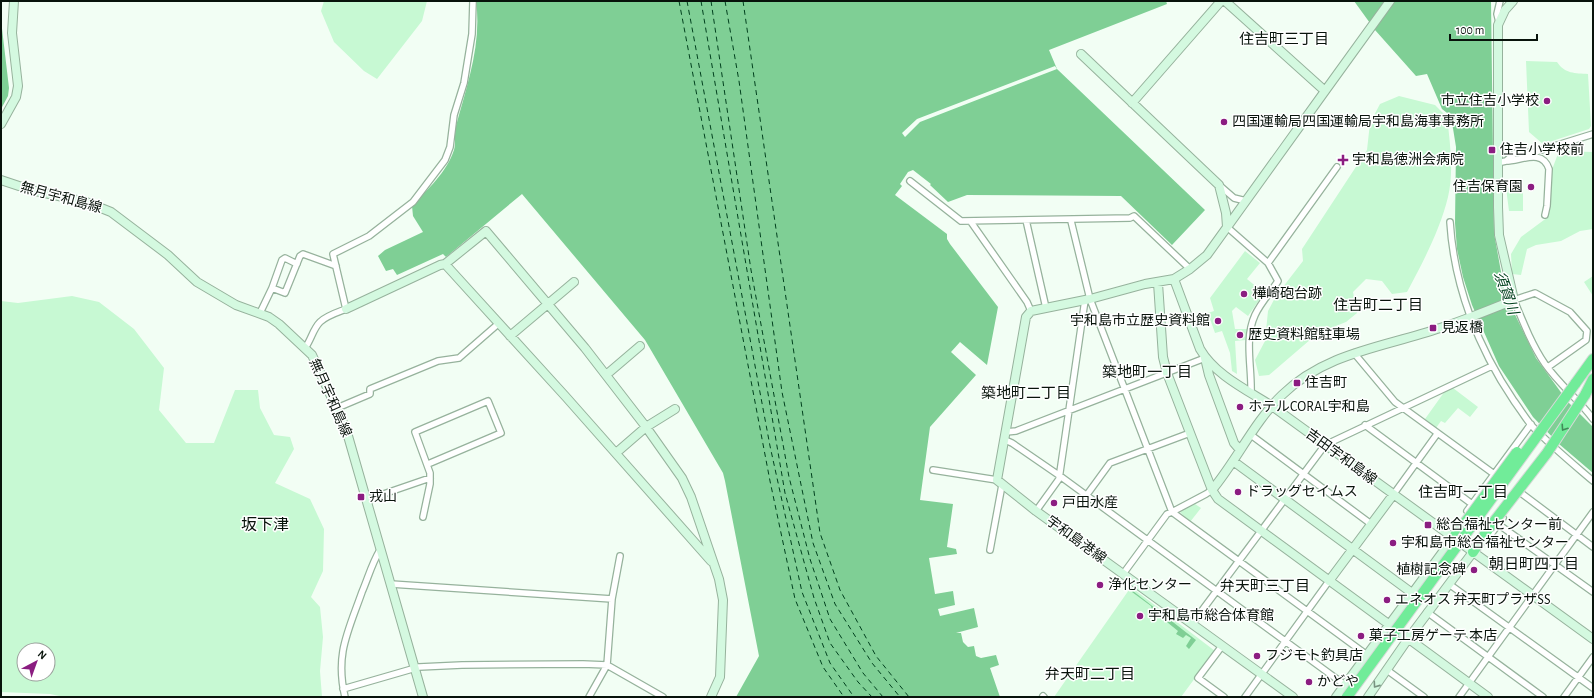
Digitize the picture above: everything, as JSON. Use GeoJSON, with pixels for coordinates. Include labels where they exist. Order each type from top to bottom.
{"type":"FeatureCollection","features":[{"type":"Feature","properties":{"kind":"highway"},"geometry":{"type":"LineString","coordinates":[[1347,697],[1590,363]]}},
{"type":"Feature","properties":{"kind":"highway"},"geometry":{"type":"LineString","coordinates":[[1473,552],[1494,526],[1547,453],[1585,395],[1593,379]]}},
{"type":"Feature","properties":{"kind":"highway"},"geometry":{"type":"LineString","coordinates":[[1453,538],[1546,413],[1574,383]]}},
{"type":"Feature","properties":{"kind":"street"},"geometry":{"type":"LineString","coordinates":[[1,124],[16,97],[18,86],[12,33],[14,1]]}},
{"type":"Feature","properties":{"kind":"street"},"geometry":{"type":"LineString","coordinates":[[346,309],[333,254],[369,236],[413,202],[436,174],[445,160],[450,147],[454,115],[464,83],[472,34],[472,1]]}},
{"type":"Feature","properties":{"kind":"street"},"geometry":{"type":"LineString","coordinates":[[1132,103],[1221,1]]}},
{"type":"Feature","properties":{"kind":"street"},"geometry":{"type":"LineString","coordinates":[[1225,1],[1325,91]]}},
{"type":"Feature","properties":{"kind":"street"},"geometry":{"type":"LineString","coordinates":[[990,550],[1005,436],[1026,317],[1030,311],[1088,299],[1145,284],[1158,283],[1174,279],[1190,269],[1207,255],[1390,1]]}},
{"type":"Feature","properties":{"kind":"street"},"geometry":{"type":"LineString","coordinates":[[1499,22],[1497,14],[1500,1]]}},
{"type":"Feature","properties":{"kind":"street"},"geometry":{"type":"LineString","coordinates":[[1513,1],[1505,10],[1499,22],[1497,38],[1497,163],[1500,235],[1512,301],[1536,349],[1548,367],[1592,417]]}},
{"type":"Feature","properties":{"kind":"street"},"geometry":{"type":"LineString","coordinates":[[1081,54],[1219,185],[1234,198],[1246,201]]}},
{"type":"Feature","properties":{"kind":"street"},"geometry":{"type":"LineString","coordinates":[[1506,161],[1514,153],[1535,152],[1593,134]]}},
{"type":"Feature","properties":{"kind":"street"},"geometry":{"type":"LineString","coordinates":[[1497,163],[1530,157],[1539,157],[1547,164],[1549,169],[1547,206],[1544,215]]}},
{"type":"Feature","properties":{"kind":"street"},"geometry":{"type":"LineString","coordinates":[[1268,263],[1337,167]]}},
{"type":"Feature","properties":{"kind":"street","name":"無月宇和島線"},"geometry":{"type":"LineString","coordinates":[[1,180],[31,190],[86,202],[111,212],[168,255],[197,282],[236,305],[260,313],[279,324],[305,348],[318,366],[346,429],[423,697]]}},
{"type":"Feature","properties":{"kind":"street"},"geometry":{"type":"LineString","coordinates":[[910,181],[961,221],[1071,221],[1130,218],[1134,216],[1190,269]]}},
{"type":"Feature","properties":{"kind":"street"},"geometry":{"type":"LineString","coordinates":[[1219,185],[1226,213],[1227,227],[1268,263],[1278,281],[1259,308],[1252,325],[1249,355],[1251,392]]}},
{"type":"Feature","properties":{"kind":"street"},"geometry":{"type":"LineString","coordinates":[[1026,220],[1046,308]]}},
{"type":"Feature","properties":{"kind":"street"},"geometry":{"type":"LineString","coordinates":[[1071,221],[1088,299],[1172,512],[1367,655]]}},
{"type":"Feature","properties":{"kind":"street"},"geometry":{"type":"LineString","coordinates":[[971,222],[1027,302],[1030,311]]}},
{"type":"Feature","properties":{"kind":"street"},"geometry":{"type":"LineString","coordinates":[[1450,222],[1451,243],[1472,317],[1492,366],[1531,424],[1556,450],[1593,481]]}},
{"type":"Feature","properties":{"kind":"street"},"geometry":{"type":"LineString","coordinates":[[305,348],[311,341],[319,323],[325,318],[445,264],[486,231],[606,375],[646,427],[682,478],[691,497],[722,590],[723,624],[720,677],[711,697]]}},
{"type":"Feature","properties":{"kind":"street"},"geometry":{"type":"LineString","coordinates":[[272,288],[285,293],[297,264],[303,254],[336,266]]}},
{"type":"Feature","properties":{"kind":"street"},"geometry":{"type":"LineString","coordinates":[[260,313],[272,288],[282,260],[285,258],[297,264]]}},
{"type":"Feature","properties":{"kind":"street"},"geometry":{"type":"LineString","coordinates":[[445,264],[616,453],[715,566]]}},
{"type":"Feature","properties":{"kind":"street"},"geometry":{"type":"LineString","coordinates":[[1174,279],[1196,340],[1205,358],[1209,375],[1234,443],[1240,450]]}},
{"type":"Feature","properties":{"kind":"street"},"geometry":{"type":"LineString","coordinates":[[510,336],[574,282]]}},
{"type":"Feature","properties":{"kind":"street"},"geometry":{"type":"LineString","coordinates":[[1158,283],[1163,357],[1167,373],[1212,490],[1218,499],[1488,697]]}},
{"type":"Feature","properties":{"kind":"street"},"geometry":{"type":"LineString","coordinates":[[1123,574],[1167,514],[1212,490],[1272,406],[1292,386],[1308,374],[1330,362],[1354,352],[1440,329],[1535,293],[1540,294],[1570,312],[1586,331],[1586,340],[1548,367]]}},
{"type":"Feature","properties":{"kind":"street"},"geometry":{"type":"LineString","coordinates":[[1036,510],[1060,476],[1088,299]]}},
{"type":"Feature","properties":{"kind":"street"},"geometry":{"type":"LineString","coordinates":[[337,408],[370,394],[370,389],[406,374],[438,361],[459,358],[498,324]]}},
{"type":"Feature","properties":{"kind":"street"},"geometry":{"type":"LineString","coordinates":[[606,375],[640,346]]}},
{"type":"Feature","properties":{"kind":"street"},"geometry":{"type":"LineString","coordinates":[[1354,352],[1402,408],[1494,474]]}},
{"type":"Feature","properties":{"kind":"street"},"geometry":{"type":"LineString","coordinates":[[1005,436],[1205,358]]}},
{"type":"Feature","properties":{"kind":"street","name":"吉田宇和島線"},"geometry":{"type":"LineString","coordinates":[[1205,358],[1222,373],[1272,406],[1593,639]]}},
{"type":"Feature","properties":{"kind":"street"},"geometry":{"type":"LineString","coordinates":[[1192,624],[1284,498],[1325,445],[1492,366]]}},
{"type":"Feature","properties":{"kind":"street"},"geometry":{"type":"LineString","coordinates":[[424,517],[430,478],[428,464],[415,432],[488,401],[501,433],[428,464]]}},
{"type":"Feature","properties":{"kind":"street"},"geometry":{"type":"LineString","coordinates":[[616,453],[646,427],[674,409]]}},
{"type":"Feature","properties":{"kind":"street"},"geometry":{"type":"LineString","coordinates":[[1336,697],[1388,624],[1453,538],[1458,525],[1472,504],[1531,424]]}},
{"type":"Feature","properties":{"kind":"street"},"geometry":{"type":"LineString","coordinates":[[1365,425],[1472,504]]}},
{"type":"Feature","properties":{"kind":"street"},"geometry":{"type":"LineString","coordinates":[[1086,496],[1110,463],[1190,433]]}},
{"type":"Feature","properties":{"kind":"street"},"geometry":{"type":"LineString","coordinates":[[1245,697],[1438,434]]}},
{"type":"Feature","properties":{"kind":"street"},"geometry":{"type":"LineString","coordinates":[[1251,435],[1371,524]]}},
{"type":"Feature","properties":{"kind":"street"},"geometry":{"type":"LineString","coordinates":[[1005,436],[1012,443],[1060,476],[1345,685]]}},
{"type":"Feature","properties":{"kind":"street"},"geometry":{"type":"LineString","coordinates":[[1556,450],[1494,526],[1555,564],[1593,592]]}},
{"type":"Feature","properties":{"kind":"street"},"geometry":{"type":"LineString","coordinates":[[1233,461],[1412,593]]}},
{"type":"Feature","properties":{"kind":"street"},"geometry":{"type":"LineString","coordinates":[[933,470],[1000,482]]}},
{"type":"Feature","properties":{"kind":"street"},"geometry":{"type":"LineString","coordinates":[[366,500],[430,478]]}},
{"type":"Feature","properties":{"kind":"street","name":"宇和島港線"},"geometry":{"type":"LineString","coordinates":[[1000,482],[1123,574],[1293,697]]}},
{"type":"Feature","properties":{"kind":"street"},"geometry":{"type":"LineString","coordinates":[[1522,493],[1593,547]]}},
{"type":"Feature","properties":{"kind":"street"},"geometry":{"type":"LineString","coordinates":[[1459,697],[1593,512]]}},
{"type":"Feature","properties":{"kind":"street"},"geometry":{"type":"LineString","coordinates":[[345,697],[340,664],[344,642],[368,573],[380,550]]}},
{"type":"Feature","properties":{"kind":"street"},"geometry":{"type":"LineString","coordinates":[[1368,697],[1427,612],[1473,552]]}},
{"type":"Feature","properties":{"kind":"street"},"geometry":{"type":"LineString","coordinates":[[589,697],[607,666],[612,599],[620,556]]}},
{"type":"Feature","properties":{"kind":"street"},"geometry":{"type":"LineString","coordinates":[[391,584],[612,599]]}},
{"type":"Feature","properties":{"kind":"street"},"geometry":{"type":"LineString","coordinates":[[1448,584],[1593,688]]}},
{"type":"Feature","properties":{"kind":"street"},"geometry":{"type":"LineString","coordinates":[[1427,612],[1543,697]]}},
{"type":"Feature","properties":{"kind":"street"},"geometry":{"type":"LineString","coordinates":[[1222,646],[1198,678],[1224,697]]}},
{"type":"Feature","properties":{"kind":"street"},"geometry":{"type":"LineString","coordinates":[[1564,697],[1593,657]]}},
{"type":"Feature","properties":{"kind":"street"},"geometry":{"type":"LineString","coordinates":[[343,689],[415,668],[462,665],[607,666],[663,697]]}},
{"type":"Feature","properties":{"kind":"street"},"geometry":{"type":"LineString","coordinates":[[1387,670],[1424,697]]}},
{"type":"Feature","properties":{"kind":"shaded area"},"geometry":{"type":"Polygon","coordinates":[[[324,1],[427,1],[422,21],[377,79],[364,71],[334,42],[321,11],[324,1]]]}},
{"type":"Feature","properties":{"kind":"shaded area"},"geometry":{"type":"Polygon","coordinates":[[[476,1],[1166,1],[1167,4],[1049,50],[1057,69],[1205,210],[1172,245],[1121,196],[967,195],[948,202],[930,185],[931,184],[913,170],[908,172],[900,184],[902,186],[895,195],[947,234],[947,239],[950,244],[998,307],[987,365],[960,342],[951,352],[976,375],[930,427],[920,500],[953,504],[947,547],[956,549],[957,554],[929,558],[935,594],[953,591],[955,605],[938,609],[940,616],[974,608],[978,627],[956,633],[961,633],[963,642],[968,647],[974,646],[976,656],[981,658],[996,655],[999,665],[990,668],[1000,697],[736,697],[759,656],[723,473],[645,340],[522,194],[446,257],[443,254],[397,275],[393,269],[386,271],[378,256],[385,250],[423,232],[413,216],[412,206],[442,173],[454,150],[456,126],[469,80],[475,49],[477,33],[476,1]]]}},
{"type":"Feature","properties":{"kind":"shaded area"},"geometry":{"type":"Polygon","coordinates":[[[1354,1],[1491,1],[1494,233],[1505,294],[1536,358],[1568,402],[1593,427],[1593,473],[1559,444],[1533,417],[1499,366],[1472,305],[1463,277],[1457,249],[1455,223],[1456,147],[1451,116],[1442,109],[1427,74],[1416,76],[1375,30],[1354,1]]]}},
{"type":"Feature","properties":{"kind":"shaded area"},"geometry":{"type":"Polygon","coordinates":[[[1,20],[9,88],[8,96],[1,109],[1,20]]]}},
{"type":"Feature","properties":{"kind":"shaded area"},"geometry":{"type":"Polygon","coordinates":[[[1526,61],[1557,62],[1567,71],[1588,74],[1591,126],[1589,129],[1543,144],[1529,132],[1526,61]]]}},
{"type":"Feature","properties":{"kind":"shaded area"},"geometry":{"type":"Polygon","coordinates":[[[1399,96],[1435,105],[1447,117],[1451,157],[1450,187],[1445,209],[1436,234],[1425,257],[1407,292],[1392,294],[1382,281],[1366,279],[1353,292],[1357,313],[1346,322],[1318,333],[1269,375],[1259,376],[1255,360],[1265,341],[1268,311],[1276,296],[1303,261],[1302,249],[1367,150],[1370,123],[1380,104],[1399,96]]]}},
{"type":"Feature","properties":{"kind":"shaded area"},"geometry":{"type":"Polygon","coordinates":[[[1559,151],[1593,152],[1593,229],[1580,231],[1561,241],[1536,245],[1527,249],[1521,275],[1512,274],[1511,254],[1521,237],[1548,217],[1550,175],[1559,151]]]}},
{"type":"Feature","properties":{"kind":"shaded area"},"geometry":{"type":"Polygon","coordinates":[[[1523,187],[1523,211],[1509,211],[1506,188],[1523,187]]]}},
{"type":"Feature","properties":{"kind":"shaded area"},"geometry":{"type":"Polygon","coordinates":[[[1245,251],[1260,263],[1247,279],[1264,293],[1248,316],[1236,307],[1232,311],[1235,329],[1247,329],[1246,340],[1235,341],[1237,374],[1232,371],[1230,353],[1222,331],[1215,333],[1208,313],[1214,311],[1210,298],[1245,251]]]}},
{"type":"Feature","properties":{"kind":"shaded area"},"geometry":{"type":"Polygon","coordinates":[[[1593,276],[1593,296],[1584,282],[1593,276]]]}},
{"type":"Feature","properties":{"kind":"shaded area"},"geometry":{"type":"Polygon","coordinates":[[[72,296],[99,302],[134,329],[164,368],[159,410],[186,443],[214,443],[235,390],[258,390],[260,408],[274,435],[290,437],[294,449],[275,483],[310,499],[324,529],[323,571],[311,597],[320,607],[323,637],[320,671],[322,697],[64,697],[50,694],[1,692],[1,301],[18,303],[72,296]]]}},
{"type":"Feature","properties":{"kind":"shaded area"},"geometry":{"type":"Polygon","coordinates":[[[1453,388],[1478,407],[1470,417],[1458,408],[1445,423],[1441,421],[1436,428],[1425,419],[1445,391],[1453,388]]]}},
{"type":"Feature","properties":{"kind":"shaded area"},"geometry":{"type":"Polygon","coordinates":[[[1195,504],[1201,508],[1190,522],[1180,512],[1195,504]]]}},
{"type":"Feature","properties":{"kind":"shaded area","name":"宇和島市総合体育館"},"geometry":{"type":"Polygon","coordinates":[[[1131,587],[1215,651],[1181,697],[1054,697],[1131,587]]]}},
{"type":"Feature","properties":{"kind":"shaded area"},"geometry":{"type":"Polygon","coordinates":[[[1133,591],[1196,640],[1189,649],[1186,646],[1191,638],[1186,635],[1183,638],[1176,634],[1178,631],[1152,610],[1151,606],[1132,592],[1133,591]]]}},
{"type":"Feature","properties":{"kind":"pier"},"geometry":{"type":"Polygon","coordinates":[[[1055,66],[1057,69],[920,122],[905,137],[902,133],[917,119],[1055,66]]]}},
{"type":"Feature","properties":{"kind":"ferry route"},"geometry":{"type":"LineString","coordinates":[[679,1],[770,481],[795,599],[823,667],[844,697]]}},
{"type":"Feature","properties":{"kind":"ferry route"},"geometry":{"type":"LineString","coordinates":[[687,1],[770,446],[802,592],[830,663],[854,697]]}},
{"type":"Feature","properties":{"kind":"ferry route"},"geometry":{"type":"LineString","coordinates":[[701,1],[785,493],[814,598],[830,643],[858,682],[872,697]]}},
{"type":"Feature","properties":{"kind":"ferry route"},"geometry":{"type":"LineString","coordinates":[[711,1],[751,270],[789,477],[810,559],[830,619],[863,673],[883,697]]}},
{"type":"Feature","properties":{"kind":"ferry route"},"geometry":{"type":"LineString","coordinates":[[725,1],[739,81],[782,392],[813,543],[835,604],[872,663],[900,697]]}},
{"type":"Feature","properties":{"kind":"ferry route"},"geometry":{"type":"LineString","coordinates":[[743,1],[820,533],[840,590],[876,656],[909,697]]}},
{"type":"Feature","properties":{"kind":"place","name":"市立住吉小学校"},"geometry":{"type":"Point","coordinates":[1547,101]}},
{"type":"Feature","properties":{"kind":"place","name":"四国運輸局四国運輸局宇和島海事事務所"},"geometry":{"type":"Point","coordinates":[1224,122]}},
{"type":"Feature","properties":{"kind":"place","name":"住吉小学校前"},"geometry":{"type":"Point","coordinates":[1492,150]}},
{"type":"Feature","properties":{"kind":"place","name":"宇和島徳洲会病院"},"geometry":{"type":"Point","coordinates":[1343,160]}},
{"type":"Feature","properties":{"kind":"place","name":"住吉保育園"},"geometry":{"type":"Point","coordinates":[1531,187]}},
{"type":"Feature","properties":{"kind":"place","name":"樺崎砲台跡"},"geometry":{"type":"Point","coordinates":[1244,294]}},
{"type":"Feature","properties":{"kind":"place","name":"宇和島市立歴史資料館"},"geometry":{"type":"Point","coordinates":[1218,321]}},
{"type":"Feature","properties":{"kind":"place","name":"見返橋"},"geometry":{"type":"Point","coordinates":[1433,328]}},
{"type":"Feature","properties":{"kind":"place","name":"歴史資料館駐車場"},"geometry":{"type":"Point","coordinates":[1240,335]}},
{"type":"Feature","properties":{"kind":"place","name":"住吉町"},"geometry":{"type":"Point","coordinates":[1297,383]}},
{"type":"Feature","properties":{"kind":"place","name":"ホテルCORAL宇和島"},"geometry":{"type":"Point","coordinates":[1240,407]}},
{"type":"Feature","properties":{"kind":"place","name":"ドラッグセイムス"},"geometry":{"type":"Point","coordinates":[1238,492]}},
{"type":"Feature","properties":{"kind":"place","name":"戎山"},"geometry":{"type":"Point","coordinates":[361,497]}},
{"type":"Feature","properties":{"kind":"place","name":"戸田水産"},"geometry":{"type":"Point","coordinates":[1054,503]}},
{"type":"Feature","properties":{"kind":"place","name":"総合福祉センター前"},"geometry":{"type":"Point","coordinates":[1428,525]}},
{"type":"Feature","properties":{"kind":"place","name":"宇和島市総合福祉センター"},"geometry":{"type":"Point","coordinates":[1393,543]}},
{"type":"Feature","properties":{"kind":"place","name":"植樹記念碑"},"geometry":{"type":"Point","coordinates":[1474,570]}},
{"type":"Feature","properties":{"kind":"place","name":"浄化センター"},"geometry":{"type":"Point","coordinates":[1100,585]}},
{"type":"Feature","properties":{"kind":"place","name":"エネオス 弁天町プラザSS"},"geometry":{"type":"Point","coordinates":[1387,600]}},
{"type":"Feature","properties":{"kind":"place","name":"宇和島市総合体育館"},"geometry":{"type":"Point","coordinates":[1140,616]}},
{"type":"Feature","properties":{"kind":"place","name":"菓子工房ゲーテ 本店"},"geometry":{"type":"Point","coordinates":[1361,636]}},
{"type":"Feature","properties":{"kind":"place","name":"フジモト釣具店"},"geometry":{"type":"Point","coordinates":[1257,656]}},
{"type":"Feature","properties":{"kind":"place","name":"かどや"},"geometry":{"type":"Point","coordinates":[1309,682]}},
{"type":"Feature","properties":{"kind":"district","name":"住吉町三丁目"},"geometry":{"type":"Point","coordinates":[1284,39]}},
{"type":"Feature","properties":{"kind":"district","name":"住吉町二丁目"},"geometry":{"type":"Point","coordinates":[1378,305]}},
{"type":"Feature","properties":{"kind":"district","name":"築地町一丁目"},"geometry":{"type":"Point","coordinates":[1147,372]}},
{"type":"Feature","properties":{"kind":"district","name":"築地町二丁目"},"geometry":{"type":"Point","coordinates":[1026,393]}},
{"type":"Feature","properties":{"kind":"district","name":"住吉町一丁目"},"geometry":{"type":"Point","coordinates":[1463,492]}},
{"type":"Feature","properties":{"kind":"district","name":"坂下津"},"geometry":{"type":"Point","coordinates":[265,525]}},
{"type":"Feature","properties":{"kind":"district","name":"朝日町四丁目"},"geometry":{"type":"Point","coordinates":[1534,564]}},
{"type":"Feature","properties":{"kind":"district","name":"弁天町三丁目"},"geometry":{"type":"Point","coordinates":[1265,586]}},
{"type":"Feature","properties":{"kind":"district","name":"弁天町二丁目"},"geometry":{"type":"Point","coordinates":[1090,674]}},
{"type":"Feature","properties":{"kind":"water label","name":"須賀川"},"geometry":{"type":"Point","coordinates":[1506,293]}}]}
